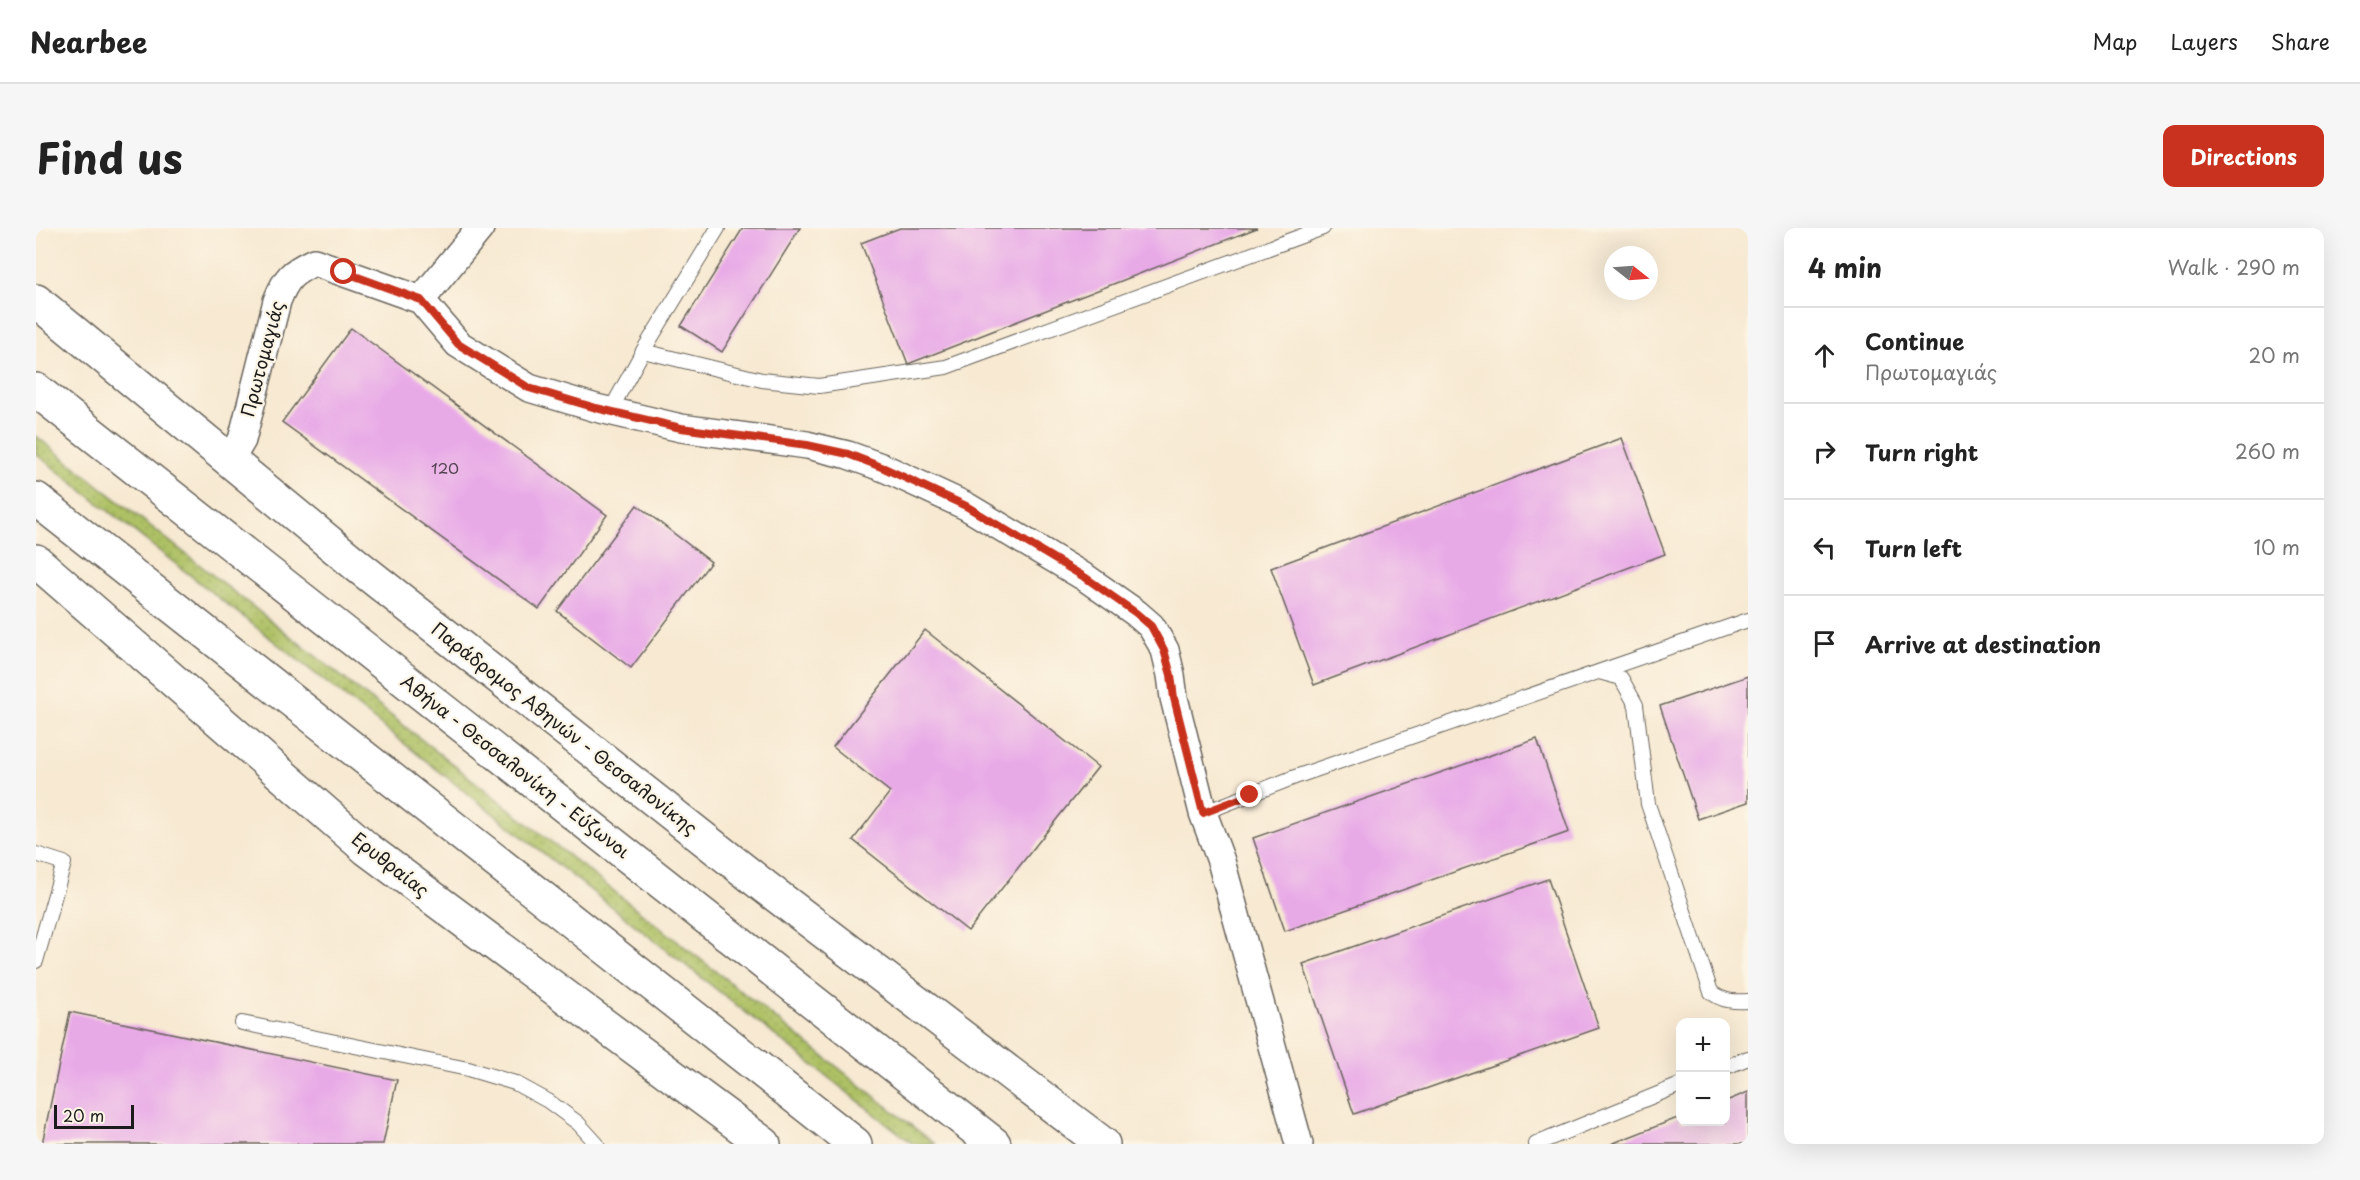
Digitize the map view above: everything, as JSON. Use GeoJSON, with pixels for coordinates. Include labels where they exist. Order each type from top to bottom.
{"type":"FeatureCollection","features":[{"type":"Feature","properties":{"kind":"main road","name":"Παράδρομος Αθηνών - Θεσσαλονίκης"},"geometry":{"type":"LineString","coordinates":[[36,301],[369,574],[765,887],[1103,1144]]}},
{"type":"Feature","properties":{"kind":"main road","name":"Αθήνα - Θεσσαλονίκη - Εύζωνοι"},"geometry":{"type":"LineString","coordinates":[[36,390],[994,1144]]}},
{"type":"Feature","properties":{"kind":"main road"},"geometry":{"type":"LineString","coordinates":[[36,499],[855,1144]]}},
{"type":"Feature","properties":{"kind":"main road","name":"Ερυθραίας"},"geometry":{"type":"LineString","coordinates":[[36,561],[367,849],[764,1144]]}},
{"type":"Feature","properties":{"kind":"street"},"geometry":{"type":"LineString","coordinates":[[480,228],[421,300],[458,344],[529,388],[681,428],[807,445],[848,454],[966,506],[1086,578],[1151,626],[1164,650],[1203,813],[1221,861],[1299,1144]]}},
{"type":"Feature","properties":{"kind":"street","name":"Πρωτομαγιάς"},"geometry":{"type":"LineString","coordinates":[[230,460],[242,440],[277,301],[285,281],[298,269],[314,262],[421,300]]}},
{"type":"Feature","properties":{"kind":"lane"},"geometry":{"type":"LineString","coordinates":[[610,411],[643,351],[718,228]]}},
{"type":"Feature","properties":{"kind":"lane"},"geometry":{"type":"LineString","coordinates":[[643,351],[762,380],[819,386],[946,367],[1323,228]]}},
{"type":"Feature","properties":{"kind":"lane"},"geometry":{"type":"LineString","coordinates":[[1203,813],[1295,777],[1748,620]]}},
{"type":"Feature","properties":{"kind":"lane"},"geometry":{"type":"LineString","coordinates":[[1599,672],[1621,678],[1636,705],[1648,804],[1711,992],[1718,998],[1734,1002],[1748,1001]]}},
{"type":"Feature","properties":{"kind":"lane"},"geometry":{"type":"LineString","coordinates":[[36,854],[64,863],[36,961]]}},
{"type":"Feature","properties":{"kind":"lane"},"geometry":{"type":"LineString","coordinates":[[242,1023],[468,1069],[515,1083],[548,1101],[578,1123],[597,1144]]}},
{"type":"Feature","properties":{"kind":"lane"},"geometry":{"type":"LineString","coordinates":[[1730,1065],[1748,1058]]}},
{"type":"Feature","properties":{"kind":"lane"},"geometry":{"type":"LineString","coordinates":[[1536,1144],[1676,1087]]}},
{"type":"Feature","properties":{"kind":"green space"},"geometry":{"type":"Polygon","coordinates":[[[36,436],[935,1144],[913,1144],[36,454],[36,436]]]}},
{"type":"Feature","properties":{"kind":"building"},"geometry":{"type":"Polygon","coordinates":[[[743,228],[800,228],[722,352],[681,326],[743,228]]]}},
{"type":"Feature","properties":{"kind":"building"},"geometry":{"type":"Polygon","coordinates":[[[900,228],[1257,228],[908,364],[861,243],[900,228]]]}},
{"type":"Feature","properties":{"kind":"building"},"geometry":{"type":"Polygon","coordinates":[[[351,328],[607,515],[539,609],[282,422],[351,328]]]}},
{"type":"Feature","properties":{"kind":"building"},"geometry":{"type":"Polygon","coordinates":[[[1622,438],[1665,554],[1314,685],[1271,568],[1622,438]]]}},
{"type":"Feature","properties":{"kind":"building"},"geometry":{"type":"Polygon","coordinates":[[[637,505],[711,562],[631,668],[557,611],[637,505]]]}},
{"type":"Feature","properties":{"kind":"building"},"geometry":{"type":"Polygon","coordinates":[[[925,630],[1098,767],[968,931],[853,840],[890,792],[833,747],[925,630]]]}},
{"type":"Feature","properties":{"kind":"building"},"geometry":{"type":"Polygon","coordinates":[[[1748,676],[1748,802],[1698,819],[1660,706],[1748,676]]]}},
{"type":"Feature","properties":{"kind":"building"},"geometry":{"type":"Polygon","coordinates":[[[1537,739],[1569,832],[1285,931],[1253,838],[1537,739]]]}},
{"type":"Feature","properties":{"kind":"building"},"geometry":{"type":"Polygon","coordinates":[[[1548,879],[1599,1028],[1354,1114],[1303,964],[1548,879]]]}},
{"type":"Feature","properties":{"kind":"building"},"geometry":{"type":"Polygon","coordinates":[[[70,1012],[397,1080],[383,1144],[42,1144],[70,1012]]]}},
{"type":"Feature","properties":{"kind":"building"},"geometry":{"type":"Polygon","coordinates":[[[1748,1092],[1748,1144],[1611,1144],[1676,1119],[1676,1126],[1730,1126],[1730,1099],[1748,1092]]]}},
{"type":"Feature","properties":{"kind":"route"},"geometry":{"type":"LineString","coordinates":[[344,272],[421,300],[458,344],[529,388],[596,408],[681,428],[807,445],[848,454],[966,506],[1086,578],[1151,626],[1164,650],[1171,675],[1174,698],[1203,813],[1250,795]]}}]}
